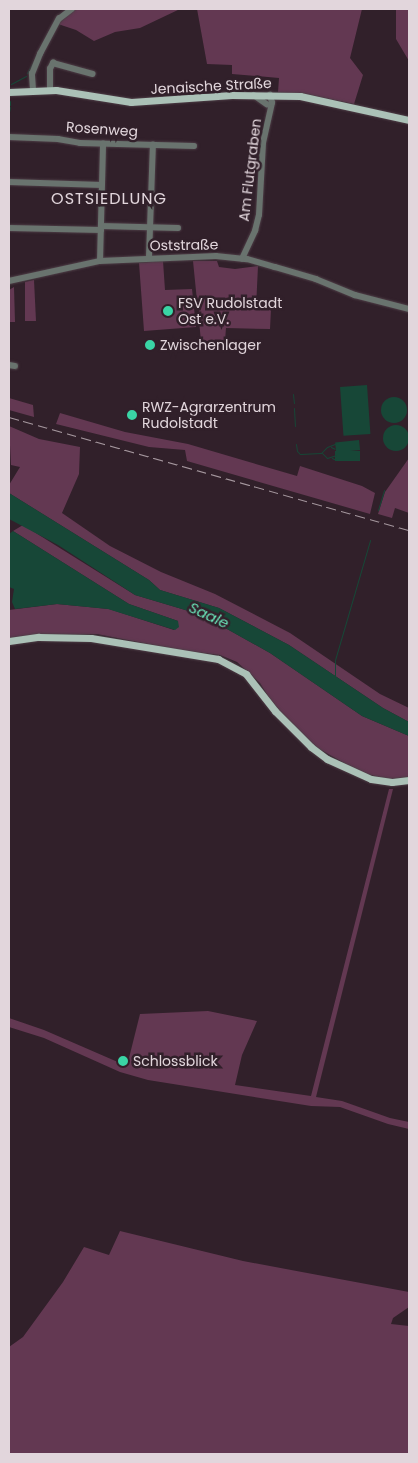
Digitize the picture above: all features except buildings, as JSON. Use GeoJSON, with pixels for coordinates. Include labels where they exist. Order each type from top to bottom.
{"type":"FeatureCollection","features":[{"type":"Feature","properties":{"kind":"main road","name":"Jenaische Straße"},"geometry":{"type":"LineString","coordinates":[[9,92],[50,89],[131,102],[252,94],[312,97],[409,120]]}},
{"type":"Feature","properties":{"kind":"main road"},"geometry":{"type":"LineString","coordinates":[[9,641],[39,637],[91,638],[218,659],[246,674],[275,711],[327,759],[371,779],[392,782],[409,780]]}},
{"type":"Feature","properties":{"kind":"street"},"geometry":{"type":"LineString","coordinates":[[33,90],[32,74],[40,54],[59,19],[72,9]]}},
{"type":"Feature","properties":{"kind":"street"},"geometry":{"type":"LineString","coordinates":[[50,89],[50,68],[53,62],[93,74]]}},
{"type":"Feature","properties":{"kind":"street","name":"Am Flutgraben"},"geometry":{"type":"LineString","coordinates":[[252,94],[267,104]]}},
{"type":"Feature","properties":{"kind":"street","name":"Am Flutgraben"},"geometry":{"type":"LineString","coordinates":[[269,112],[267,104],[270,95]]}},
{"type":"Feature","properties":{"kind":"street","name":"Am Flutgraben"},"geometry":{"type":"LineString","coordinates":[[242,258],[255,230],[259,215],[263,143],[272,99],[270,95]]}},
{"type":"Feature","properties":{"kind":"street","name":"Rosenweg"},"geometry":{"type":"LineString","coordinates":[[9,137],[103,144],[194,146]]}},
{"type":"Feature","properties":{"kind":"street"},"geometry":{"type":"LineString","coordinates":[[100,261],[103,144]]}},
{"type":"Feature","properties":{"kind":"street"},"geometry":{"type":"LineString","coordinates":[[149,257],[153,145]]}},
{"type":"Feature","properties":{"kind":"street"},"geometry":{"type":"LineString","coordinates":[[9,182],[102,185]]}},
{"type":"Feature","properties":{"kind":"street"},"geometry":{"type":"LineString","coordinates":[[9,228],[178,228]]}},
{"type":"Feature","properties":{"kind":"street","name":"Oststraße"},"geometry":{"type":"LineString","coordinates":[[9,280],[100,261],[204,255],[242,258],[299,273],[355,295],[409,309]]}},
{"type":"Feature","properties":{"kind":"shaded area"},"geometry":{"type":"Polygon","coordinates":[[[75,9],[180,9],[140,28],[115,32],[94,41],[76,30],[58,24],[75,9]]]}},
{"type":"Feature","properties":{"kind":"shaded area"},"geometry":{"type":"Polygon","coordinates":[[[197,9],[362,9],[350,58],[363,75],[354,104],[305,94],[278,92],[279,78],[232,74],[232,65],[207,64],[197,9]]]}},
{"type":"Feature","properties":{"kind":"shaded area"},"geometry":{"type":"Polygon","coordinates":[[[391,9],[409,9],[409,61],[396,39],[396,10],[391,9]]]}},
{"type":"Feature","properties":{"kind":"shaded area"},"geometry":{"type":"Polygon","coordinates":[[[163,261],[165,290],[192,289],[196,327],[144,331],[139,263],[163,261]]]}},
{"type":"Feature","properties":{"kind":"shaded area"},"geometry":{"type":"Polygon","coordinates":[[[193,261],[217,261],[219,267],[235,269],[258,266],[256,308],[271,309],[270,329],[226,328],[225,341],[201,341],[193,261]]]}},
{"type":"Feature","properties":{"kind":"shaded area"},"geometry":{"type":"Polygon","coordinates":[[[34,280],[36,321],[25,321],[25,282],[34,280]]]}},
{"type":"Feature","properties":{"kind":"shaded area"},"geometry":{"type":"Polygon","coordinates":[[[14,287],[15,322],[9,322],[9,290],[14,287]]]}},
{"type":"Feature","properties":{"kind":"shaded area"},"geometry":{"type":"Polygon","coordinates":[[[9,398],[33,405],[34,417],[9,410],[9,398]]]}},
{"type":"Feature","properties":{"kind":"shaded area"},"geometry":{"type":"Polygon","coordinates":[[[60,413],[125,432],[188,444],[297,476],[300,466],[362,486],[375,493],[370,514],[187,461],[185,450],[149,447],[56,424],[60,413]]]}},
{"type":"Feature","properties":{"kind":"shaded area"},"geometry":{"type":"Polygon","coordinates":[[[9,426],[39,439],[80,447],[79,474],[62,513],[110,546],[161,572],[215,594],[290,633],[380,694],[409,708],[409,722],[383,708],[289,645],[219,608],[160,590],[149,580],[9,493],[9,485],[20,467],[11,465],[9,426]]]}},
{"type":"Feature","properties":{"kind":"shaded area"},"geometry":{"type":"Polygon","coordinates":[[[409,458],[409,513],[395,508],[392,518],[378,514],[385,492],[409,458]]]}},
{"type":"Feature","properties":{"kind":"shaded area"},"geometry":{"type":"Polygon","coordinates":[[[23,525],[135,595],[202,615],[270,653],[362,716],[409,736],[409,777],[388,779],[362,773],[314,746],[276,709],[260,683],[237,662],[220,655],[179,650],[97,634],[41,634],[9,638],[9,610],[57,604],[109,609],[174,630],[178,621],[129,604],[13,531],[23,525]]]}},
{"type":"Feature","properties":{"kind":"shaded area"},"geometry":{"type":"Polygon","coordinates":[[[389,789],[393,789],[316,1097],[342,1101],[390,1118],[409,1122],[409,1129],[388,1124],[340,1107],[311,1106],[148,1080],[120,1072],[44,1038],[9,1027],[9,1018],[44,1030],[127,1066],[140,1014],[208,1011],[257,1021],[242,1055],[235,1085],[311,1096],[389,789]]]}},
{"type":"Feature","properties":{"kind":"shaded area"},"geometry":{"type":"Polygon","coordinates":[[[120,1231],[243,1261],[409,1292],[409,1307],[393,1318],[391,1324],[409,1326],[409,1454],[9,1454],[9,1347],[23,1337],[63,1282],[84,1247],[109,1255],[120,1231]]]}},
{"type":"Feature","properties":{"kind":"water"},"geometry":{"type":"Polygon","coordinates":[[[367,385],[370,434],[343,436],[340,387],[367,385]]]}},
{"type":"Feature","properties":{"kind":"water"},"geometry":{"type":"Polygon","coordinates":[[[394,397],[403,401],[407,410],[403,419],[394,423],[385,419],[381,410],[385,401],[394,397]]]}},
{"type":"Feature","properties":{"kind":"water"},"geometry":{"type":"Polygon","coordinates":[[[396,425],[405,429],[409,438],[405,447],[396,451],[387,447],[383,438],[387,429],[396,425]]]}},
{"type":"Feature","properties":{"kind":"water"},"geometry":{"type":"Polygon","coordinates":[[[359,440],[360,450],[336,452],[335,443],[359,440]]]}},
{"type":"Feature","properties":{"kind":"water"},"geometry":{"type":"Polygon","coordinates":[[[335,451],[360,451],[360,461],[335,461],[335,451]]]}},
{"type":"Feature","properties":{"kind":"water","name":"Saale"},"geometry":{"type":"Polygon","coordinates":[[[9,493],[149,580],[160,590],[219,608],[289,645],[383,708],[409,722],[409,736],[362,716],[270,653],[202,615],[135,595],[58,545],[9,519],[9,493]]]}},
{"type":"Feature","properties":{"kind":"water"},"geometry":{"type":"Polygon","coordinates":[[[13,531],[129,604],[178,621],[179,627],[175,630],[108,609],[57,604],[15,609],[12,602],[14,589],[9,587],[9,534],[13,531]]]}},
{"type":"Feature","properties":{"kind":"waterway"},"geometry":{"type":"LineString","coordinates":[[62,13],[67,9]]}},
{"type":"Feature","properties":{"kind":"waterway"},"geometry":{"type":"LineString","coordinates":[[27,73],[37,55]]}},
{"type":"Feature","properties":{"kind":"waterway"},"geometry":{"type":"LineString","coordinates":[[11,84],[26,76]]}},
{"type":"Feature","properties":{"kind":"waterway"},"geometry":{"type":"LineString","coordinates":[[9,112],[10,107]]}},
{"type":"Feature","properties":{"kind":"waterway"},"geometry":{"type":"LineString","coordinates":[[293,394],[294,403]]}},
{"type":"Feature","properties":{"kind":"waterway"},"geometry":{"type":"LineString","coordinates":[[294,408],[295,426]]}},
{"type":"Feature","properties":{"kind":"waterway"},"geometry":{"type":"LineString","coordinates":[[296,444],[297,451],[300,454],[321,453],[327,447],[335,444]]}},
{"type":"Feature","properties":{"kind":"waterway"},"geometry":{"type":"LineString","coordinates":[[331,447],[335,449]]}},
{"type":"Feature","properties":{"kind":"waterway"},"geometry":{"type":"LineString","coordinates":[[322,453],[327,458],[336,455]]}},
{"type":"Feature","properties":{"kind":"waterway"},"geometry":{"type":"LineString","coordinates":[[332,458],[336,460]]}},
{"type":"Feature","properties":{"kind":"waterway"},"geometry":{"type":"LineString","coordinates":[[378,510],[384,490]]}},
{"type":"Feature","properties":{"kind":"waterway"},"geometry":{"type":"LineString","coordinates":[[335,677],[335,660],[370,540]]}},
{"type":"Feature","properties":{"kind":"railway"},"geometry":{"type":"LineString","coordinates":[[9,417],[409,530]]}},
{"type":"Feature","properties":{"kind":"place","name":"FSV Rudolstadt Ost e.V."},"geometry":{"type":"Point","coordinates":[168,311]}},
{"type":"Feature","properties":{"kind":"place","name":"Zwischenlager"},"geometry":{"type":"Point","coordinates":[150,345]}},
{"type":"Feature","properties":{"kind":"place","name":"RWZ-Agrarzentrum Rudolstadt"},"geometry":{"type":"Point","coordinates":[132,415]}},
{"type":"Feature","properties":{"kind":"place","name":"Schlossblick"},"geometry":{"type":"Point","coordinates":[123,1061]}},
{"type":"Feature","properties":{"kind":"district","name":"OSTSIEDLUNG"},"geometry":{"type":"Point","coordinates":[109,199]}}]}
